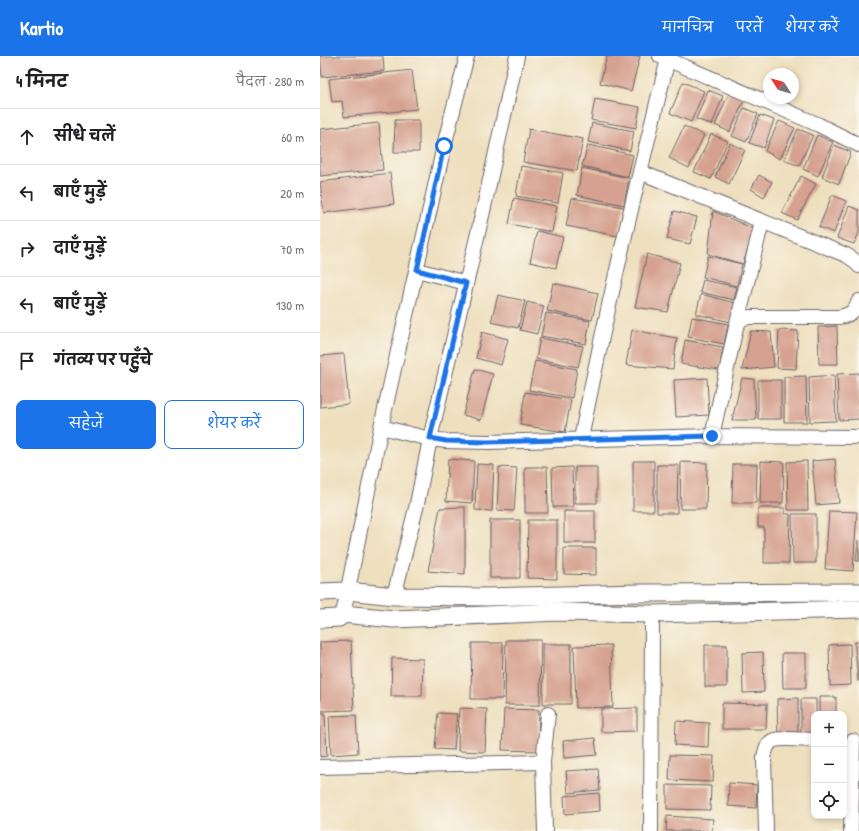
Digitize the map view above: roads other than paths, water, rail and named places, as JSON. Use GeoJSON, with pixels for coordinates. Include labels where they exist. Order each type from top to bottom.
{"type":"FeatureCollection","features":[{"type":"Feature","properties":{"kind":"street"},"geometry":{"type":"LineString","coordinates":[[320,619],[339,618],[343,614],[381,426],[444,146],[467,56]]}},
{"type":"Feature","properties":{"kind":"street"},"geometry":{"type":"LineString","coordinates":[[394,596],[417,504],[430,438],[517,56]]}},
{"type":"Feature","properties":{"kind":"street"},"geometry":{"type":"LineString","coordinates":[[580,439],[664,58],[819,124],[859,144]]}},
{"type":"Feature","properties":{"kind":"street"},"geometry":{"type":"LineString","coordinates":[[640,172],[846,255],[854,260],[859,266]]}},
{"type":"Feature","properties":{"kind":"street"},"geometry":{"type":"LineString","coordinates":[[712,436],[736,327],[762,222]]}},
{"type":"Feature","properties":{"kind":"street"},"geometry":{"type":"LineString","coordinates":[[417,270],[466,283]]}},
{"type":"Feature","properties":{"kind":"street"},"geometry":{"type":"LineString","coordinates":[[736,327],[741,319],[750,316],[839,317],[848,315],[855,310],[859,301]]}},
{"type":"Feature","properties":{"kind":"street"},"geometry":{"type":"LineString","coordinates":[[381,426],[446,441],[488,442],[712,436],[859,437]]}},
{"type":"Feature","properties":{"kind":"street"},"geometry":{"type":"LineString","coordinates":[[320,592],[348,591],[394,596],[486,597],[640,593],[859,592]]}},
{"type":"Feature","properties":{"kind":"street"},"geometry":{"type":"LineString","coordinates":[[343,614],[394,619],[559,612],[652,614],[859,609]]}},
{"type":"Feature","properties":{"kind":"street"},"geometry":{"type":"LineString","coordinates":[[651,831],[652,614]]}},
{"type":"Feature","properties":{"kind":"street"},"geometry":{"type":"LineString","coordinates":[[545,831],[543,762],[548,714]]}},
{"type":"Feature","properties":{"kind":"street"},"geometry":{"type":"LineString","coordinates":[[766,831],[764,758],[766,748],[772,741],[811,740]]}},
{"type":"Feature","properties":{"kind":"street"},"geometry":{"type":"LineString","coordinates":[[851,831],[852,741]]}},
{"type":"Feature","properties":{"kind":"street"},"geometry":{"type":"LineString","coordinates":[[320,767],[543,762]]}}]}
